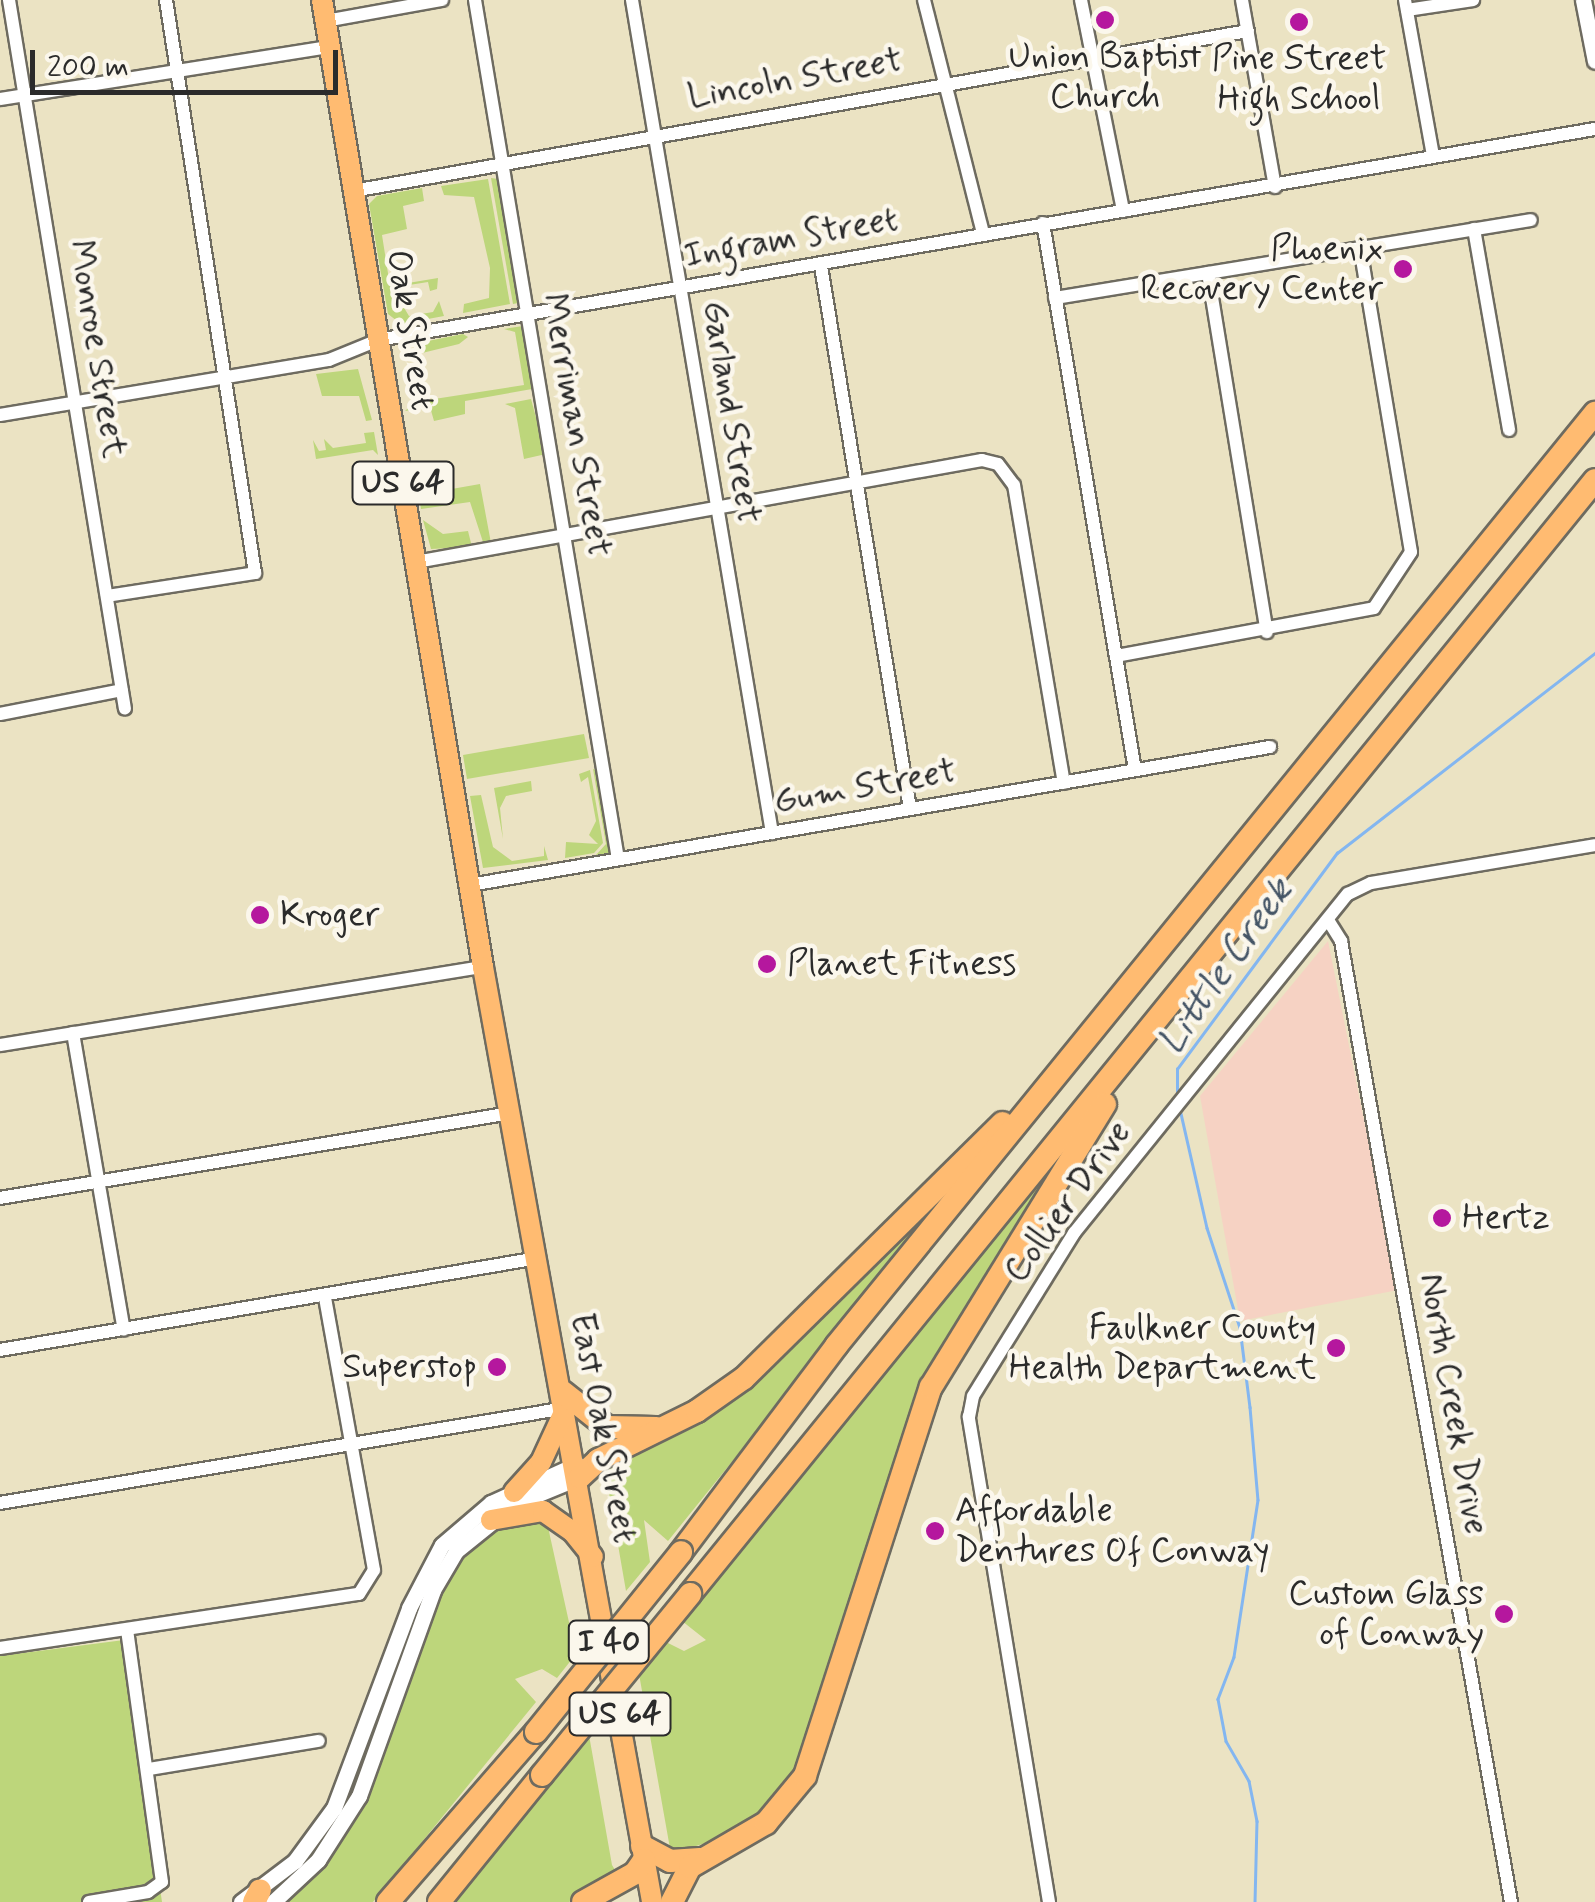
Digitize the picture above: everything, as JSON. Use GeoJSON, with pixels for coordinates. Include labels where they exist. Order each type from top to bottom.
{"type":"FeatureCollection","features":[{"type":"Feature","properties":{"kind":"highway","name":"Oak Street"},"geometry":{"type":"LineString","coordinates":[[323,10],[483,966]]}},
{"type":"Feature","properties":{"kind":"highway","name":"I 40"},"geometry":{"type":"LineString","coordinates":[[388,1902],[536,1732],[681,1552],[836,1346],[1595,413]]}},
{"type":"Feature","properties":{"kind":"highway","name":"I 40"},"geometry":{"type":"LineString","coordinates":[[439,1902],[1595,480]]}},
{"type":"Feature","properties":{"kind":"highway","name":"East Oak Street"},"geometry":{"type":"LineString","coordinates":[[483,966],[594,1558],[652,1902]]}},
{"type":"Feature","properties":{"kind":"highway"},"geometry":{"type":"LineString","coordinates":[[583,1902],[635,1873],[643,1853],[670,1861],[700,1859],[766,1822],[802,1782],[908,1444],[936,1376],[1162,1015]]}},
{"type":"Feature","properties":{"kind":"highway"},"geometry":{"type":"LineString","coordinates":[[578,1471],[721,1396],[761,1364],[1090,1036]]}},
{"type":"Feature","properties":{"kind":"highway"},"geometry":{"type":"LineString","coordinates":[[514,1492],[541,1462],[565,1400],[607,1427],[664,1428]]}},
{"type":"Feature","properties":{"kind":"highway"},"geometry":{"type":"LineString","coordinates":[[491,1520],[543,1511],[572,1530],[594,1558]]}},
{"type":"Feature","properties":{"kind":"highway"},"geometry":{"type":"LineString","coordinates":[[672,1902],[700,1859]]}},
{"type":"Feature","properties":{"kind":"street","name":"Monroe Street"},"geometry":{"type":"LineString","coordinates":[[9,0],[125,709]]}},
{"type":"Feature","properties":{"kind":"street"},"geometry":{"type":"LineString","coordinates":[[107,596],[255,573],[166,0]]}},
{"type":"Feature","properties":{"kind":"street"},"geometry":{"type":"LineString","coordinates":[[323,10],[442,0]]}},
{"type":"Feature","properties":{"kind":"street","name":"Merriman Street"},"geometry":{"type":"LineString","coordinates":[[475,0],[618,860]]}},
{"type":"Feature","properties":{"kind":"street","name":"Garland Street"},"geometry":{"type":"LineString","coordinates":[[632,0],[772,833]]}},
{"type":"Feature","properties":{"kind":"street"},"geometry":{"type":"LineString","coordinates":[[924,0],[942,83],[962,133],[983,234]]}},
{"type":"Feature","properties":{"kind":"street"},"geometry":{"type":"LineString","coordinates":[[1081,0],[1123,210]]}},
{"type":"Feature","properties":{"kind":"street"},"geometry":{"type":"LineString","coordinates":[[1242,0],[1275,187]]}},
{"type":"Feature","properties":{"kind":"street"},"geometry":{"type":"LineString","coordinates":[[1433,156],[1406,5],[1473,0]]}},
{"type":"Feature","properties":{"kind":"street"},"geometry":{"type":"LineString","coordinates":[[1583,0],[1595,61]]}},
{"type":"Feature","properties":{"kind":"street","name":"Lincoln Street"},"geometry":{"type":"LineString","coordinates":[[354,191],[655,134],[1248,31]]}},
{"type":"Feature","properties":{"kind":"street"},"geometry":{"type":"LineString","coordinates":[[0,100],[330,48]]}},
{"type":"Feature","properties":{"kind":"street","name":"Ingram Street"},"geometry":{"type":"LineString","coordinates":[[0,414],[328,360],[378,340],[1595,129]]}},
{"type":"Feature","properties":{"kind":"street"},"geometry":{"type":"LineString","coordinates":[[1055,298],[1531,220]]}},
{"type":"Feature","properties":{"kind":"street"},"geometry":{"type":"LineString","coordinates":[[1043,223],[1135,770]]}},
{"type":"Feature","properties":{"kind":"street"},"geometry":{"type":"LineString","coordinates":[[1474,229],[1509,430]]}},
{"type":"Feature","properties":{"kind":"street"},"geometry":{"type":"LineString","coordinates":[[1116,656],[1267,632],[1374,608],[1411,552],[1360,248]]}},
{"type":"Feature","properties":{"kind":"street"},"geometry":{"type":"LineString","coordinates":[[821,266],[910,809]]}},
{"type":"Feature","properties":{"kind":"street"},"geometry":{"type":"LineString","coordinates":[[1208,273],[1267,632]]}},
{"type":"Feature","properties":{"kind":"street"},"geometry":{"type":"LineString","coordinates":[[416,562],[982,460],[998,464],[1014,485],[1064,783]]}},
{"type":"Feature","properties":{"kind":"street"},"geometry":{"type":"LineString","coordinates":[[0,714],[122,690]]}},
{"type":"Feature","properties":{"kind":"street","name":"Gum Street"},"geometry":{"type":"LineString","coordinates":[[470,885],[1270,747]]}},
{"type":"Feature","properties":{"kind":"street","name":"Collier Drive"},"geometry":{"type":"LineString","coordinates":[[1050,1902],[969,1404],[1074,1233],[1358,887],[1595,845]]}},
{"type":"Feature","properties":{"kind":"street","name":"North Creek Drive"},"geometry":{"type":"LineString","coordinates":[[1328,920],[1341,941],[1511,1902]]}},
{"type":"Feature","properties":{"kind":"street"},"geometry":{"type":"LineString","coordinates":[[0,1045],[483,966]]}},
{"type":"Feature","properties":{"kind":"street"},"geometry":{"type":"LineString","coordinates":[[73,1033],[124,1330]]}},
{"type":"Feature","properties":{"kind":"street"},"geometry":{"type":"LineString","coordinates":[[0,1198],[510,1114]]}},
{"type":"Feature","properties":{"kind":"street"},"geometry":{"type":"LineString","coordinates":[[0,1350],[325,1299],[538,1258]]}},
{"type":"Feature","properties":{"kind":"street"},"geometry":{"type":"LineString","coordinates":[[0,1648],[359,1594],[374,1570],[325,1299]]}},
{"type":"Feature","properties":{"kind":"street"},"geometry":{"type":"LineString","coordinates":[[0,1503],[352,1444],[565,1400]]}},
{"type":"Feature","properties":{"kind":"street"},"geometry":{"type":"LineString","coordinates":[[257,1899],[296,1861],[343,1791],[427,1567],[459,1526],[514,1492],[578,1471]]}},
{"type":"Feature","properties":{"kind":"street"},"geometry":{"type":"LineString","coordinates":[[257,1899],[303,1877],[352,1812],[437,1581],[456,1550],[491,1520],[578,1471]]}},
{"type":"Feature","properties":{"kind":"street"},"geometry":{"type":"LineString","coordinates":[[90,1902],[162,1884],[149,1769],[126,1630]]}},
{"type":"Feature","properties":{"kind":"street"},"geometry":{"type":"LineString","coordinates":[[149,1769],[319,1741]]}},
{"type":"Feature","properties":{"kind":"shaded area"},"geometry":{"type":"Polygon","coordinates":[[[1328,941],[1398,1290],[1240,1321],[1200,1096],[1328,941]]]}},
{"type":"Feature","properties":{"kind":"green space"},"geometry":{"type":"Polygon","coordinates":[[[491,178],[498,179],[518,303],[513,304],[491,178]]]}},
{"type":"Feature","properties":{"kind":"green space"},"geometry":{"type":"Polygon","coordinates":[[[488,179],[510,304],[463,313],[464,304],[489,298],[490,268],[474,197],[444,195],[441,186],[488,179]]]}},
{"type":"Feature","properties":{"kind":"green space"},"geometry":{"type":"Polygon","coordinates":[[[422,188],[424,201],[403,206],[407,229],[382,235],[390,286],[438,278],[437,289],[430,291],[428,282],[403,286],[403,306],[409,316],[433,312],[439,301],[444,316],[401,324],[388,314],[369,204],[377,196],[422,188]]]}},
{"type":"Feature","properties":{"kind":"green space"},"geometry":{"type":"Polygon","coordinates":[[[523,326],[532,389],[465,401],[465,414],[434,421],[430,407],[405,411],[415,402],[524,385],[515,332],[504,329],[523,326]]]}},
{"type":"Feature","properties":{"kind":"green space"},"geometry":{"type":"Polygon","coordinates":[[[463,334],[468,337],[459,344],[418,354],[423,342],[463,334]]]}},
{"type":"Feature","properties":{"kind":"green space"},"geometry":{"type":"Polygon","coordinates":[[[358,369],[372,420],[366,421],[359,396],[322,396],[316,374],[358,369]]]}},
{"type":"Feature","properties":{"kind":"green space"},"geometry":{"type":"Polygon","coordinates":[[[531,399],[546,454],[524,459],[515,408],[505,404],[531,399]]]}},
{"type":"Feature","properties":{"kind":"green space"},"geometry":{"type":"Polygon","coordinates":[[[374,432],[378,455],[373,450],[316,459],[313,440],[319,451],[326,450],[324,439],[333,448],[366,443],[364,433],[374,432]]]}},
{"type":"Feature","properties":{"kind":"green space"},"geometry":{"type":"Polygon","coordinates":[[[426,484],[429,493],[480,484],[491,543],[483,542],[470,502],[421,509],[417,485],[426,484]]]}},
{"type":"Feature","properties":{"kind":"green space"},"geometry":{"type":"Polygon","coordinates":[[[423,520],[443,534],[468,531],[472,547],[431,549],[423,520]]]}},
{"type":"Feature","properties":{"kind":"green space"},"geometry":{"type":"Polygon","coordinates":[[[584,734],[589,758],[467,779],[463,755],[584,734]]]}},
{"type":"Feature","properties":{"kind":"green space"},"geometry":{"type":"Polygon","coordinates":[[[593,769],[599,771],[612,850],[604,856],[572,862],[596,855],[606,844],[593,769]]]}},
{"type":"Feature","properties":{"kind":"green space"},"geometry":{"type":"Polygon","coordinates":[[[590,770],[603,843],[594,853],[565,858],[566,842],[598,844],[589,835],[596,821],[588,777],[581,782],[579,774],[590,770]]]}},
{"type":"Feature","properties":{"kind":"green space"},"geometry":{"type":"Polygon","coordinates":[[[531,781],[532,791],[506,796],[500,808],[503,839],[494,788],[531,781]]]}},
{"type":"Feature","properties":{"kind":"green space"},"geometry":{"type":"Polygon","coordinates":[[[481,795],[493,847],[512,861],[544,856],[544,846],[548,860],[483,868],[470,796],[481,795]]]}},
{"type":"Feature","properties":{"kind":"green space"},"geometry":{"type":"Polygon","coordinates":[[[1084,1123],[948,1335],[912,1407],[791,1784],[740,1832],[671,1854],[639,1674],[666,1642],[684,1651],[706,1640],[682,1621],[1084,1123]]]}},
{"type":"Feature","properties":{"kind":"green space"},"geometry":{"type":"Polygon","coordinates":[[[978,1157],[668,1541],[644,1520],[650,1562],[626,1591],[605,1470],[694,1427],[753,1382],[978,1157]]]}},
{"type":"Feature","properties":{"kind":"green space"},"geometry":{"type":"Polygon","coordinates":[[[516,1519],[554,1519],[548,1527],[576,1654],[557,1678],[542,1669],[515,1679],[536,1702],[373,1902],[281,1902],[333,1850],[362,1802],[442,1588],[472,1547],[516,1519]]]}},
{"type":"Feature","properties":{"kind":"green space"},"geometry":{"type":"Polygon","coordinates":[[[124,1640],[162,1902],[0,1902],[0,1656],[124,1640]]]}},
{"type":"Feature","properties":{"kind":"green space"},"geometry":{"type":"Polygon","coordinates":[[[589,1735],[612,1865],[621,1880],[569,1902],[454,1902],[589,1735]]]}},
{"type":"Feature","properties":{"kind":"waterway","name":"Little Creek"},"geometry":{"type":"LineString","coordinates":[[1177,1096],[1177,1069],[1337,853],[1595,653]]}},
{"type":"Feature","properties":{"kind":"waterway","name":"Little Creek"},"geometry":{"type":"LineString","coordinates":[[1180,1109],[1207,1228],[1240,1328],[1250,1407],[1258,1500],[1234,1657],[1218,1699],[1226,1741],[1249,1781],[1257,1821],[1255,1902]]}},
{"type":"Feature","properties":{"kind":"place","name":"Union Baptist Church"},"geometry":{"type":"Point","coordinates":[1105,20]}},
{"type":"Feature","properties":{"kind":"place","name":"Pine Street High School"},"geometry":{"type":"Point","coordinates":[1299,22]}},
{"type":"Feature","properties":{"kind":"place","name":"Phoenix Recovery Center"},"geometry":{"type":"Point","coordinates":[1403,269]}},
{"type":"Feature","properties":{"kind":"place","name":"Kroger"},"geometry":{"type":"Point","coordinates":[260,915]}},
{"type":"Feature","properties":{"kind":"place","name":"Planet Fitness"},"geometry":{"type":"Point","coordinates":[767,964]}},
{"type":"Feature","properties":{"kind":"place","name":"Hertz"},"geometry":{"type":"Point","coordinates":[1442,1218]}},
{"type":"Feature","properties":{"kind":"place","name":"Faulkner County Health Department"},"geometry":{"type":"Point","coordinates":[1336,1348]}},
{"type":"Feature","properties":{"kind":"place","name":"Superstop"},"geometry":{"type":"Point","coordinates":[497,1367]}},
{"type":"Feature","properties":{"kind":"place","name":"Affordable Dentures Of Conway"},"geometry":{"type":"Point","coordinates":[935,1531]}},
{"type":"Feature","properties":{"kind":"place","name":"Custom Glass of Conway"},"geometry":{"type":"Point","coordinates":[1504,1614]}}]}
